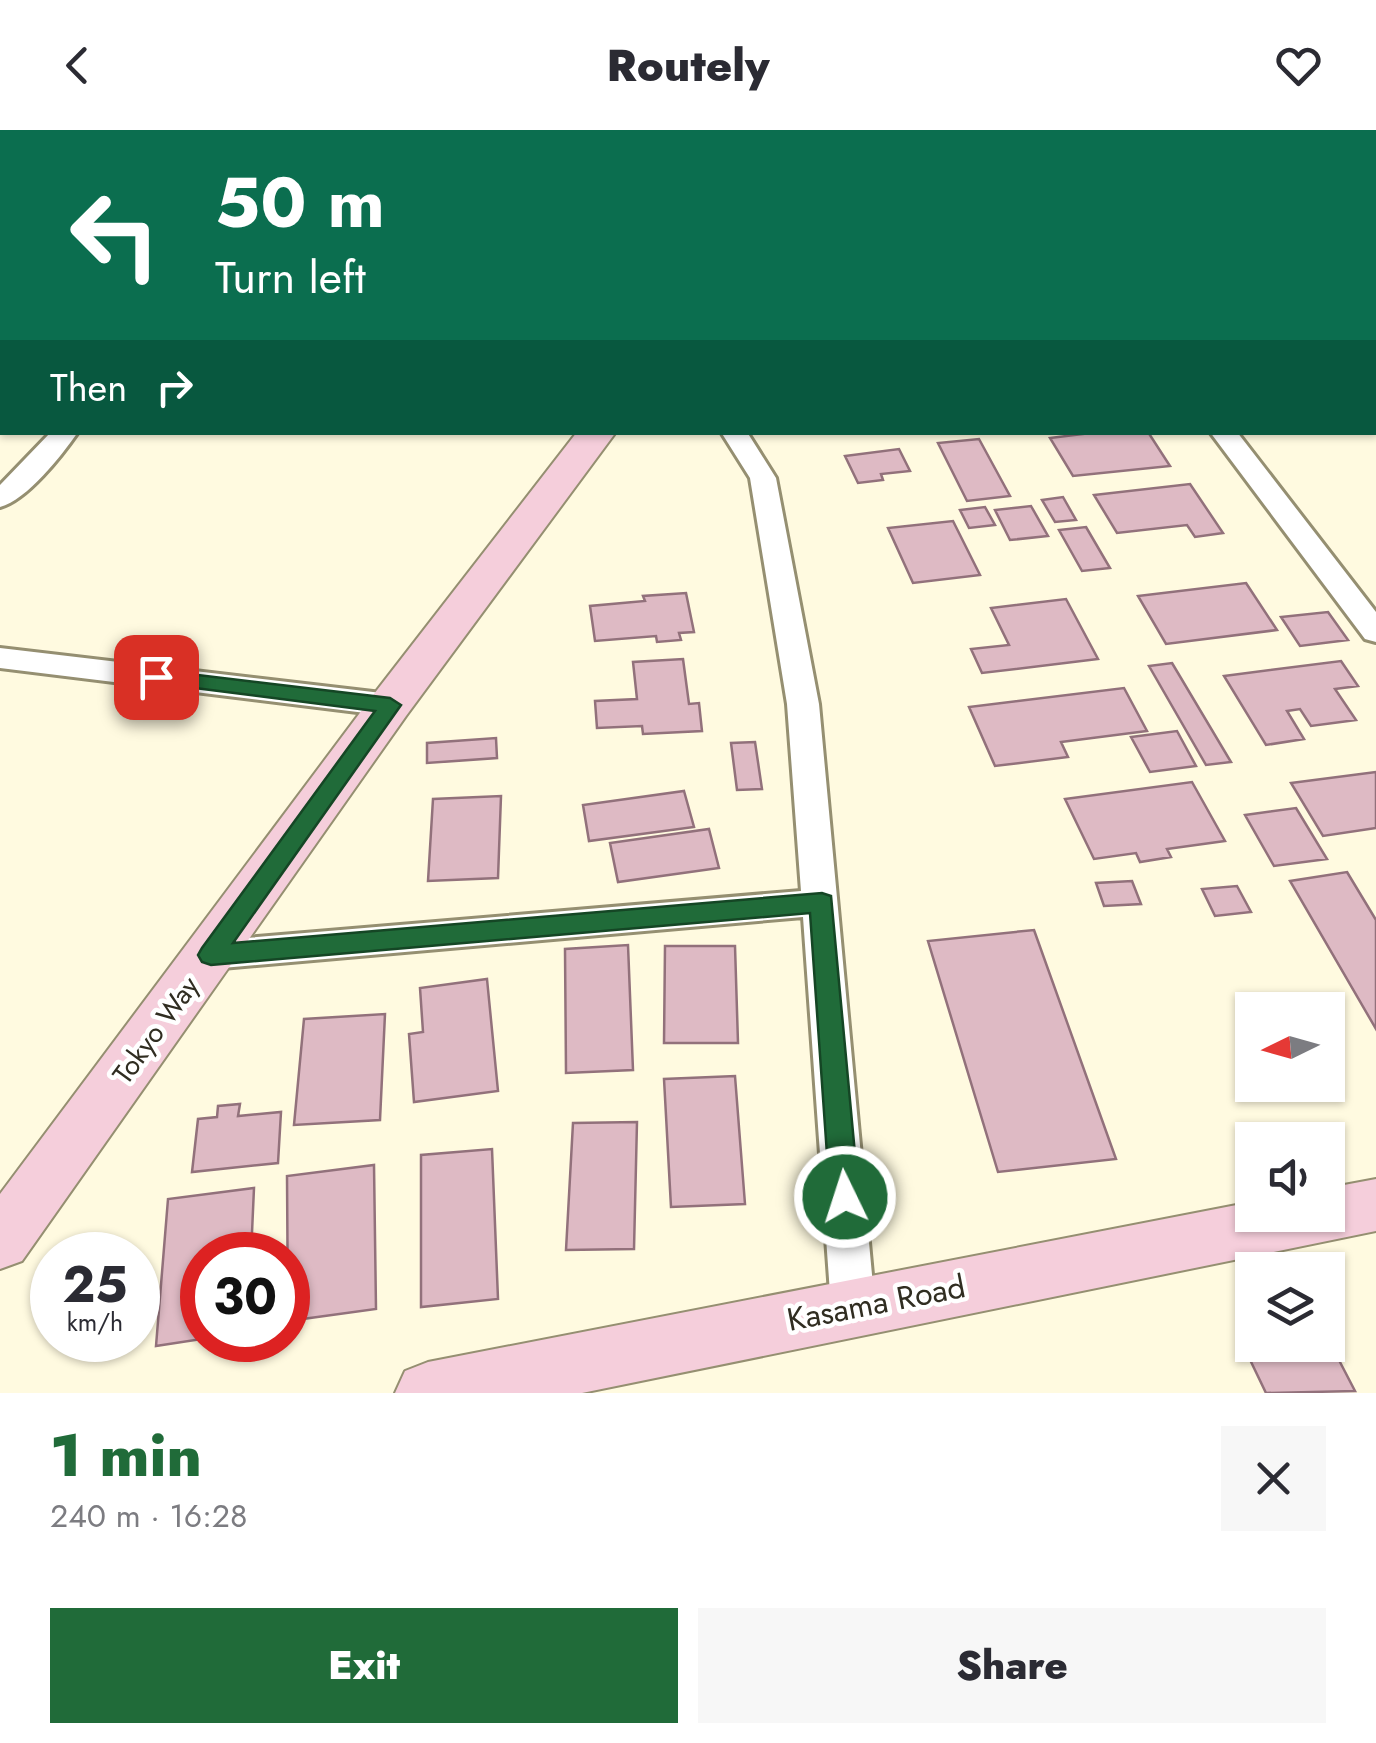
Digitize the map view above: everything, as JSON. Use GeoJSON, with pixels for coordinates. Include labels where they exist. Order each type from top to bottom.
{"type":"FeatureCollection","features":[{"type":"Feature","properties":{"kind":"main road","name":"Tokyo Way"},"geometry":{"type":"LineString","coordinates":[[0,1242],[390,705],[596,435]]}},
{"type":"Feature","properties":{"kind":"main road","name":"Kasama Road"},"geometry":{"type":"LineString","coordinates":[[1345,1211],[1376,1205]]}},
{"type":"Feature","properties":{"kind":"main road","name":"Kasama Road"},"geometry":{"type":"LineString","coordinates":[[428,1393],[1239,1232]]}},
{"type":"Feature","properties":{"kind":"street"},"geometry":{"type":"LineString","coordinates":[[0,500],[42,461],[63,435]]}},
{"type":"Feature","properties":{"kind":"street"},"geometry":{"type":"LineString","coordinates":[[736,435],[762,478],[803,704],[853,1307]]}},
{"type":"Feature","properties":{"kind":"street"},"geometry":{"type":"LineString","coordinates":[[1225,435],[1376,632]]}},
{"type":"Feature","properties":{"kind":"street"},"geometry":{"type":"LineString","coordinates":[[0,658],[390,705]]}},
{"type":"Feature","properties":{"kind":"street"},"geometry":{"type":"LineString","coordinates":[[211,955],[822,902]]}},
{"type":"Feature","properties":{"kind":"building"},"geometry":{"type":"Polygon","coordinates":[[[1150,435],[1170,466],[1073,476],[1050,438],[1150,435]]]}},
{"type":"Feature","properties":{"kind":"building"},"geometry":{"type":"Polygon","coordinates":[[[979,439],[1010,496],[967,501],[938,443],[979,439]]]}},
{"type":"Feature","properties":{"kind":"building"},"geometry":{"type":"Polygon","coordinates":[[[899,449],[910,471],[881,474],[883,480],[858,483],[845,456],[899,449]]]}},
{"type":"Feature","properties":{"kind":"building"},"geometry":{"type":"Polygon","coordinates":[[[1190,484],[1223,533],[1195,537],[1187,525],[1117,533],[1094,495],[1190,484]]]}},
{"type":"Feature","properties":{"kind":"building"},"geometry":{"type":"Polygon","coordinates":[[[1063,497],[1076,520],[1055,522],[1042,500],[1063,497]]]}},
{"type":"Feature","properties":{"kind":"building"},"geometry":{"type":"Polygon","coordinates":[[[1031,506],[1048,536],[1010,540],[995,510],[1031,506]]]}},
{"type":"Feature","properties":{"kind":"building"},"geometry":{"type":"Polygon","coordinates":[[[985,507],[995,525],[969,528],[960,510],[985,507]]]}},
{"type":"Feature","properties":{"kind":"building"},"geometry":{"type":"Polygon","coordinates":[[[953,521],[980,575],[913,583],[888,528],[953,521]]]}},
{"type":"Feature","properties":{"kind":"building"},"geometry":{"type":"Polygon","coordinates":[[[1086,527],[1110,568],[1082,571],[1059,530],[1086,527]]]}},
{"type":"Feature","properties":{"kind":"building"},"geometry":{"type":"Polygon","coordinates":[[[1246,583],[1277,630],[1166,644],[1138,596],[1246,583]]]}},
{"type":"Feature","properties":{"kind":"building"},"geometry":{"type":"Polygon","coordinates":[[[686,593],[694,632],[679,633],[681,640],[657,642],[656,636],[595,641],[590,606],[686,593]]]}},
{"type":"Feature","properties":{"kind":"building"},"geometry":{"type":"Polygon","coordinates":[[[1066,599],[1098,659],[982,673],[971,649],[1009,645],[991,608],[1066,599]]]}},
{"type":"Feature","properties":{"kind":"building"},"geometry":{"type":"Polygon","coordinates":[[[1328,612],[1348,640],[1300,646],[1281,617],[1328,612]]]}},
{"type":"Feature","properties":{"kind":"building"},"geometry":{"type":"Polygon","coordinates":[[[683,659],[689,704],[699,703],[702,731],[643,734],[642,726],[597,728],[595,701],[637,699],[633,662],[683,659]]]}},
{"type":"Feature","properties":{"kind":"building"},"geometry":{"type":"Polygon","coordinates":[[[1341,661],[1358,686],[1335,689],[1356,720],[1311,726],[1300,709],[1287,711],[1304,739],[1266,745],[1224,676],[1341,661]]]}},
{"type":"Feature","properties":{"kind":"building"},"geometry":{"type":"Polygon","coordinates":[[[1172,663],[1231,762],[1206,765],[1149,666],[1172,663]]]}},
{"type":"Feature","properties":{"kind":"building"},"geometry":{"type":"Polygon","coordinates":[[[1124,688],[1147,731],[1061,742],[1068,757],[995,766],[969,707],[1124,688]]]}},
{"type":"Feature","properties":{"kind":"building"},"geometry":{"type":"Polygon","coordinates":[[[1177,731],[1196,766],[1150,772],[1131,737],[1177,731]]]}},
{"type":"Feature","properties":{"kind":"building"},"geometry":{"type":"Polygon","coordinates":[[[496,738],[497,758],[427,763],[427,743],[496,738]]]}},
{"type":"Feature","properties":{"kind":"building"},"geometry":{"type":"Polygon","coordinates":[[[755,742],[762,789],[737,790],[731,743],[755,742]]]}},
{"type":"Feature","properties":{"kind":"building"},"geometry":{"type":"Polygon","coordinates":[[[1376,772],[1376,828],[1323,836],[1291,783],[1376,772]]]}},
{"type":"Feature","properties":{"kind":"building"},"geometry":{"type":"Polygon","coordinates":[[[1192,782],[1225,841],[1167,849],[1171,857],[1140,862],[1136,853],[1094,859],[1065,799],[1192,782]]]}},
{"type":"Feature","properties":{"kind":"building"},"geometry":{"type":"Polygon","coordinates":[[[684,791],[694,827],[589,841],[583,805],[684,791]]]}},
{"type":"Feature","properties":{"kind":"building"},"geometry":{"type":"Polygon","coordinates":[[[501,796],[498,878],[428,881],[433,799],[501,796]]]}},
{"type":"Feature","properties":{"kind":"building"},"geometry":{"type":"Polygon","coordinates":[[[1296,808],[1327,859],[1274,866],[1245,815],[1296,808]]]}},
{"type":"Feature","properties":{"kind":"building"},"geometry":{"type":"Polygon","coordinates":[[[709,829],[719,868],[618,882],[610,843],[709,829]]]}},
{"type":"Feature","properties":{"kind":"building"},"geometry":{"type":"Polygon","coordinates":[[[1347,872],[1376,920],[1376,1029],[1290,881],[1347,872]]]}},
{"type":"Feature","properties":{"kind":"building"},"geometry":{"type":"Polygon","coordinates":[[[1132,881],[1141,904],[1104,906],[1096,883],[1132,881]]]}},
{"type":"Feature","properties":{"kind":"building"},"geometry":{"type":"Polygon","coordinates":[[[1237,886],[1251,912],[1215,916],[1202,889],[1237,886]]]}},
{"type":"Feature","properties":{"kind":"building"},"geometry":{"type":"Polygon","coordinates":[[[1034,930],[1116,1159],[998,1172],[928,941],[1034,930]]]}},
{"type":"Feature","properties":{"kind":"building"},"geometry":{"type":"Polygon","coordinates":[[[628,945],[633,1070],[566,1073],[565,949],[628,945]]]}},
{"type":"Feature","properties":{"kind":"building"},"geometry":{"type":"Polygon","coordinates":[[[665,946],[735,946],[738,1043],[664,1043],[665,946]]]}},
{"type":"Feature","properties":{"kind":"building"},"geometry":{"type":"Polygon","coordinates":[[[487,979],[498,1091],[414,1102],[409,1034],[423,1032],[420,988],[487,979]]]}},
{"type":"Feature","properties":{"kind":"building"},"geometry":{"type":"Polygon","coordinates":[[[385,1014],[380,1120],[294,1125],[304,1019],[385,1014]]]}},
{"type":"Feature","properties":{"kind":"building"},"geometry":{"type":"Polygon","coordinates":[[[735,1076],[745,1204],[671,1207],[664,1079],[735,1076]]]}},
{"type":"Feature","properties":{"kind":"building"},"geometry":{"type":"Polygon","coordinates":[[[240,1104],[238,1116],[281,1112],[278,1163],[192,1172],[198,1119],[217,1117],[218,1106],[240,1104]]]}},
{"type":"Feature","properties":{"kind":"building"},"geometry":{"type":"Polygon","coordinates":[[[637,1122],[634,1249],[566,1250],[573,1123],[637,1122]]]}},
{"type":"Feature","properties":{"kind":"building"},"geometry":{"type":"Polygon","coordinates":[[[492,1149],[498,1299],[421,1307],[421,1155],[492,1149]]]}},
{"type":"Feature","properties":{"kind":"building"},"geometry":{"type":"Polygon","coordinates":[[[374,1165],[376,1309],[310,1318],[310,1232],[287,1232],[287,1176],[374,1165]]]}},
{"type":"Feature","properties":{"kind":"building"},"geometry":{"type":"Polygon","coordinates":[[[254,1188],[252,1232],[180,1232],[180,1342],[160,1345],[160,1297],[168,1199],[254,1188]]]}},
{"type":"Feature","properties":{"kind":"building"},"geometry":{"type":"Polygon","coordinates":[[[1251,1362],[1340,1362],[1355,1391],[1266,1393],[1251,1362]]]}},
{"type":"Feature","properties":{"kind":"route"},"geometry":{"type":"LineString","coordinates":[[156,677],[390,705],[211,955],[822,902],[845,1197]]}}]}
